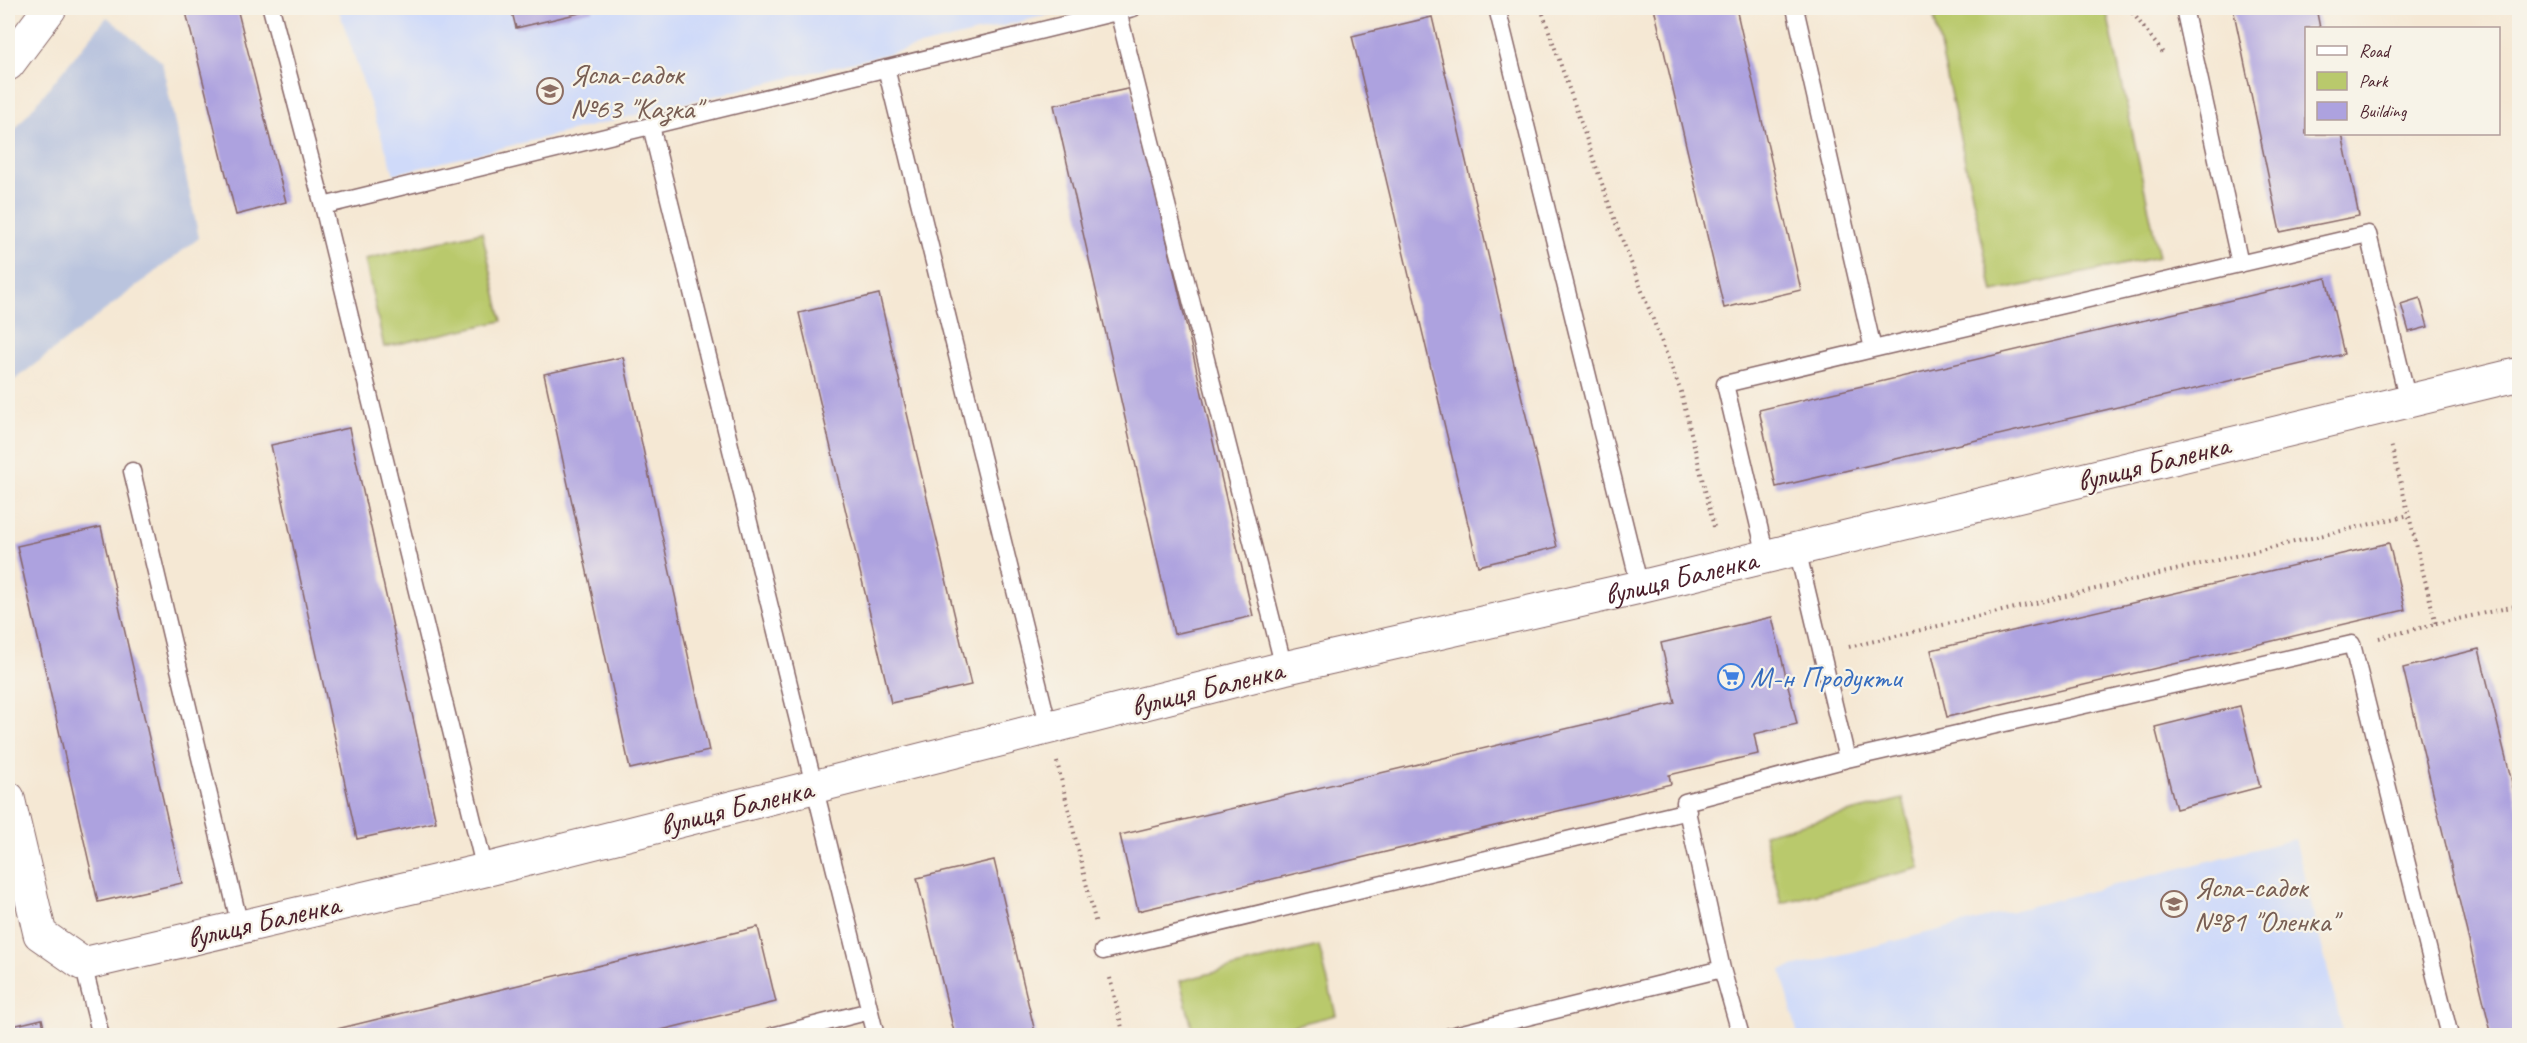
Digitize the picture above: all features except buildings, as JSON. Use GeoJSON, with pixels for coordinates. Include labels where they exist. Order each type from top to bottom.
{"type":"FeatureCollection","features":[{"type":"Feature","properties":{"kind":"street"},"geometry":{"type":"LineString","coordinates":[[8,64],[50,8]]}},
{"type":"Feature","properties":{"kind":"street","name":"вулиця Баленка"},"geometry":{"type":"LineString","coordinates":[[83,964],[485,870],[1284,668],[1640,587],[2520,374]]}},
{"type":"Feature","properties":{"kind":"street"},"geometry":{"type":"LineString","coordinates":[[8,798],[40,934],[83,964]]}},
{"type":"Feature","properties":{"kind":"lane"},"geometry":{"type":"LineString","coordinates":[[271,8],[323,206],[485,870]]}},
{"type":"Feature","properties":{"kind":"lane"},"geometry":{"type":"LineString","coordinates":[[1497,8],[1640,587]]}},
{"type":"Feature","properties":{"kind":"lane"},"geometry":{"type":"LineString","coordinates":[[1795,8],[1873,349]]}},
{"type":"Feature","properties":{"kind":"lane"},"geometry":{"type":"LineString","coordinates":[[2184,8],[2240,264]]}},
{"type":"Feature","properties":{"kind":"lane"},"geometry":{"type":"LineString","coordinates":[[323,206],[1126,9],[1284,668]]}},
{"type":"Feature","properties":{"kind":"lane"},"geometry":{"type":"LineString","coordinates":[[886,68],[1048,728]]}},
{"type":"Feature","properties":{"kind":"lane"},"geometry":{"type":"LineString","coordinates":[[651,126],[876,1035]]}},
{"type":"Feature","properties":{"kind":"lane"},"geometry":{"type":"LineString","coordinates":[[1847,759],[1821,653],[1781,553],[1725,384],[2368,234],[2395,404]]}},
{"type":"Feature","properties":{"kind":"lane"},"geometry":{"type":"LineString","coordinates":[[132,471],[240,926]]}},
{"type":"Feature","properties":{"kind":"lane"},"geometry":{"type":"LineString","coordinates":[[1741,1035],[1722,969],[1685,802],[1847,759],[2352,644],[2450,1035]]}},
{"type":"Feature","properties":{"kind":"lane"},"geometry":{"type":"LineString","coordinates":[[1103,951],[1688,812]]}},
{"type":"Feature","properties":{"kind":"lane"},"geometry":{"type":"LineString","coordinates":[[83,964],[101,1035]]}},
{"type":"Feature","properties":{"kind":"lane"},"geometry":{"type":"LineString","coordinates":[[1450,1035],[1722,969]]}},
{"type":"Feature","properties":{"kind":"lane"},"geometry":{"type":"LineString","coordinates":[[772,1035],[870,1011]]}},
{"type":"Feature","properties":{"kind":"path"},"geometry":{"type":"LineString","coordinates":[[1541,8],[1615,220],[1681,392],[1724,567]]}},
{"type":"Feature","properties":{"kind":"path"},"geometry":{"type":"LineString","coordinates":[[2395,404],[2409,515],[2436,624]]}},
{"type":"Feature","properties":{"kind":"path"},"geometry":{"type":"LineString","coordinates":[[1821,653],[2409,515]]}},
{"type":"Feature","properties":{"kind":"path"},"geometry":{"type":"LineString","coordinates":[[2352,644],[2520,605]]}},
{"type":"Feature","properties":{"kind":"path"},"geometry":{"type":"LineString","coordinates":[[1048,728],[1124,1035]]}},
{"type":"Feature","properties":{"kind":"shaded area","name":"Ясла-садок №63 \"Казка\""},"geometry":{"type":"Polygon","coordinates":[[[338,8],[1076,8],[394,174],[338,8]]]}},
{"type":"Feature","properties":{"kind":"shaded area"},"geometry":{"type":"Polygon","coordinates":[[[107,17],[162,62],[199,238],[8,385],[8,138],[107,17]]]}},
{"type":"Feature","properties":{"kind":"shaded area","name":"Ясла-садок №81 \"Оленка\""},"geometry":{"type":"Polygon","coordinates":[[[2295,839],[2344,1035],[1798,1035],[1781,970],[2295,839]]]}},
{"type":"Feature","properties":{"kind":"green space"},"geometry":{"type":"Polygon","coordinates":[[[1978,8],[2106,8],[2159,257],[1993,292],[1934,17],[1978,8]]]}},
{"type":"Feature","properties":{"kind":"green space"},"geometry":{"type":"Polygon","coordinates":[[[482,232],[502,321],[384,347],[365,259],[482,232]]]}},
{"type":"Feature","properties":{"kind":"green space"},"geometry":{"type":"Polygon","coordinates":[[[1903,799],[1920,868],[1781,903],[1764,834],[1903,799]]]}},
{"type":"Feature","properties":{"kind":"green space"},"geometry":{"type":"Polygon","coordinates":[[[1319,946],[1336,1015],[1254,1035],[1194,1035],[1180,981],[1319,946]]]}},
{"type":"Feature","properties":{"kind":"place","name":"Ясла-садок №63 \"Казка\""},"geometry":{"type":"Point","coordinates":[550,91]}},
{"type":"Feature","properties":{"kind":"place","name":"М-н Продукти"},"geometry":{"type":"Point","coordinates":[1731,677]}},
{"type":"Feature","properties":{"kind":"place","name":"Ясла-садок №81 \"Оленка\""},"geometry":{"type":"Point","coordinates":[2174,904]}}]}
